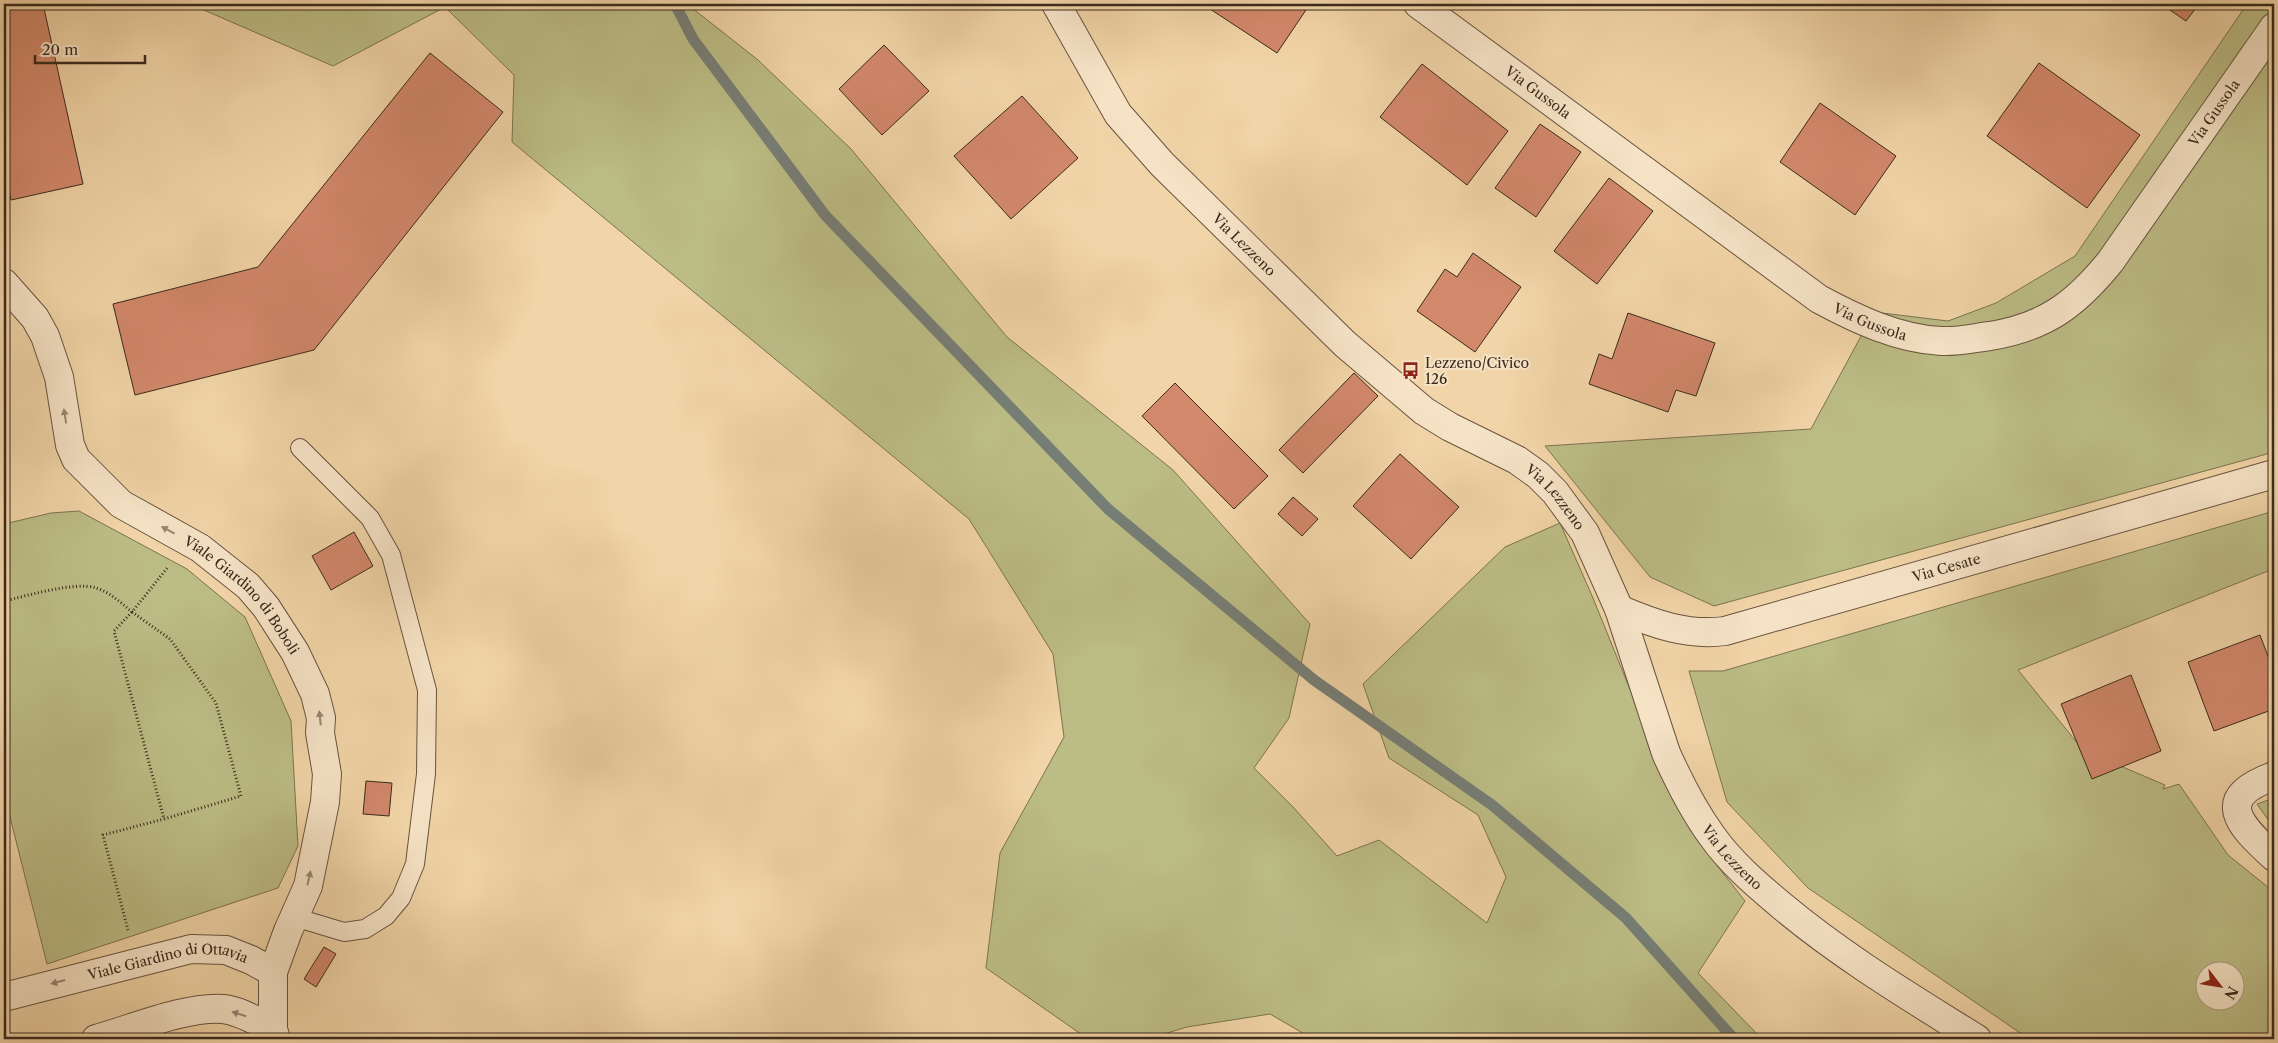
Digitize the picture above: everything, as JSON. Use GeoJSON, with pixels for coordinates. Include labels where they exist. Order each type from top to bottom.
{"type":"FeatureCollection","features":[{"type":"Feature","properties":{"kind":"street","name":"Via Lezzeno"},"geometry":{"type":"LineString","coordinates":[[1056,4],[1118,114],[1162,164],[1345,344],[1424,411],[1450,427],[1517,460],[1538,475],[1555,492],[1585,534],[1619,609],[1666,753],[1686,796],[1713,838],[1760,886],[1805,925],[1858,964],[1976,1039]]}},
{"type":"Feature","properties":{"kind":"street","name":"Via Gussola"},"geometry":{"type":"LineString","coordinates":[[1418,4],[1819,300],[1852,316],[1897,333],[1940,341],[2002,334],[2025,328],[2044,320],[2087,290],[2110,262],[2274,27]]}},
{"type":"Feature","properties":{"kind":"street","name":"Viale Giardino di Boboli"},"geometry":{"type":"LineString","coordinates":[[4,283],[35,318],[48,343],[59,377],[72,452],[76,459],[121,504],[200,548],[248,586],[266,607],[306,673],[315,694],[321,718],[320,733],[327,774],[323,816],[308,886],[273,972]]}},
{"type":"Feature","properties":{"kind":"street","name":"Via Cesate"},"geometry":{"type":"LineString","coordinates":[[1619,609],[1680,631],[1696,633],[1725,631],[2274,474]]}},
{"type":"Feature","properties":{"kind":"street"},"geometry":{"type":"LineString","coordinates":[[2274,776],[2252,784],[2238,800],[2237,806],[2239,819],[2255,839],[2274,857]]}},
{"type":"Feature","properties":{"kind":"street","name":"Viale Giardino di Ottavia"},"geometry":{"type":"LineString","coordinates":[[4,997],[191,950],[226,950],[251,960],[273,972]]}},
{"type":"Feature","properties":{"kind":"street"},"geometry":{"type":"LineString","coordinates":[[273,972],[275,1034]]}},
{"type":"Feature","properties":{"kind":"street"},"geometry":{"type":"LineString","coordinates":[[96,1039],[182,1014],[225,1009],[246,1016],[275,1034]]}},
{"type":"Feature","properties":{"kind":"lane"},"geometry":{"type":"LineString","coordinates":[[294,917],[344,932],[365,929],[386,916],[401,898],[415,864],[426,774],[427,690],[391,555],[370,518],[300,448]]}},
{"type":"Feature","properties":{"kind":"path"},"geometry":{"type":"LineString","coordinates":[[164,819],[114,631],[132,612],[168,566]]}},
{"type":"Feature","properties":{"kind":"path"},"geometry":{"type":"LineString","coordinates":[[4,602],[80,585],[97,588],[113,597],[170,639],[216,703],[242,796],[103,835],[129,931]]}},
{"type":"Feature","properties":{"kind":"green space"},"geometry":{"type":"Polygon","coordinates":[[[190,4],[687,4],[758,60],[851,149],[1007,337],[1173,470],[1310,624],[1289,718],[1254,768],[1293,807],[1337,856],[1379,840],[1487,923],[1506,877],[1478,815],[1389,758],[1363,684],[1505,547],[1560,523],[1593,598],[1674,798],[1705,850],[1745,901],[1698,973],[1762,1039],[1313,1039],[1270,1014],[1187,1027],[1147,1039],[1088,1039],[986,968],[1000,853],[1064,737],[1053,654],[969,519],[512,142],[514,75],[445,7],[333,66],[190,4]]]}},
{"type":"Feature","properties":{"kind":"green space"},"geometry":{"type":"Polygon","coordinates":[[[2247,4],[2274,4],[2274,452],[1714,606],[1650,577],[1545,446],[1811,429],[1874,312],[1948,321],[1996,303],[2075,256],[2247,4]]]}},
{"type":"Feature","properties":{"kind":"green space"},"geometry":{"type":"Polygon","coordinates":[[[79,511],[187,569],[245,617],[291,721],[298,846],[278,888],[47,964],[4,793],[4,524],[51,513],[79,511]]]}},
{"type":"Feature","properties":{"kind":"green space"},"geometry":{"type":"Polygon","coordinates":[[[2274,511],[2274,584],[2268,571],[2018,670],[2083,750],[2165,785],[2163,789],[2179,784],[2228,855],[2274,892],[2274,1039],[2029,1039],[1808,888],[1727,802],[1689,671],[1723,671],[2274,511]]]}},
{"type":"Feature","properties":{"kind":"green space"},"geometry":{"type":"Polygon","coordinates":[[[2274,798],[2274,828],[2257,804],[2274,798]]]}},
{"type":"Feature","properties":{"kind":"building"},"geometry":{"type":"Polygon","coordinates":[[[4,4],[43,4],[83,184],[11,200],[4,168],[4,4]]]}},
{"type":"Feature","properties":{"kind":"building"},"geometry":{"type":"Polygon","coordinates":[[[1209,4],[1310,4],[1277,53],[1207,7],[1209,4]]]}},
{"type":"Feature","properties":{"kind":"building"},"geometry":{"type":"Polygon","coordinates":[[[2161,4],[2199,4],[2186,21],[2161,4]]]}},
{"type":"Feature","properties":{"kind":"building"},"geometry":{"type":"Polygon","coordinates":[[[884,45],[929,91],[882,135],[839,89],[884,45]]]}},
{"type":"Feature","properties":{"kind":"building"},"geometry":{"type":"Polygon","coordinates":[[[430,53],[503,112],[314,350],[135,395],[113,304],[258,267],[430,53]]]}},
{"type":"Feature","properties":{"kind":"building"},"geometry":{"type":"Polygon","coordinates":[[[2039,63],[2140,135],[2087,208],[1987,136],[2039,63]]]}},
{"type":"Feature","properties":{"kind":"building"},"geometry":{"type":"Polygon","coordinates":[[[1422,64],[1508,131],[1467,185],[1380,117],[1422,64]]]}},
{"type":"Feature","properties":{"kind":"building"},"geometry":{"type":"Polygon","coordinates":[[[1022,96],[1078,158],[1011,219],[954,156],[1022,96]]]}},
{"type":"Feature","properties":{"kind":"building"},"geometry":{"type":"Polygon","coordinates":[[[1820,103],[1896,156],[1855,215],[1780,162],[1820,103]]]}},
{"type":"Feature","properties":{"kind":"building"},"geometry":{"type":"Polygon","coordinates":[[[1540,124],[1581,152],[1536,217],[1495,188],[1540,124]]]}},
{"type":"Feature","properties":{"kind":"building"},"geometry":{"type":"Polygon","coordinates":[[[1609,178],[1653,211],[1597,284],[1554,251],[1609,178]]]}},
{"type":"Feature","properties":{"kind":"building"},"geometry":{"type":"Polygon","coordinates":[[[1473,253],[1521,287],[1475,352],[1417,311],[1445,269],[1457,277],[1473,253]]]}},
{"type":"Feature","properties":{"kind":"building"},"geometry":{"type":"Polygon","coordinates":[[[1628,313],[1715,343],[1696,396],[1676,390],[1668,412],[1589,384],[1599,354],[1612,359],[1628,313]]]}},
{"type":"Feature","properties":{"kind":"building"},"geometry":{"type":"Polygon","coordinates":[[[1354,373],[1378,396],[1303,473],[1279,450],[1354,373]]]}},
{"type":"Feature","properties":{"kind":"building"},"geometry":{"type":"Polygon","coordinates":[[[1175,383],[1268,476],[1234,509],[1142,416],[1175,383]]]}},
{"type":"Feature","properties":{"kind":"building"},"geometry":{"type":"Polygon","coordinates":[[[1400,454],[1459,507],[1411,559],[1353,506],[1400,454]]]}},
{"type":"Feature","properties":{"kind":"building"},"geometry":{"type":"Polygon","coordinates":[[[1293,497],[1318,519],[1302,536],[1278,514],[1293,497]]]}},
{"type":"Feature","properties":{"kind":"building"},"geometry":{"type":"Polygon","coordinates":[[[354,532],[373,566],[331,590],[312,556],[354,532]]]}},
{"type":"Feature","properties":{"kind":"building"},"geometry":{"type":"Polygon","coordinates":[[[2260,635],[2274,672],[2274,709],[2214,731],[2188,662],[2260,635]]]}},
{"type":"Feature","properties":{"kind":"building"},"geometry":{"type":"Polygon","coordinates":[[[2131,675],[2161,751],[2092,779],[2061,704],[2131,675]]]}},
{"type":"Feature","properties":{"kind":"building"},"geometry":{"type":"Polygon","coordinates":[[[366,781],[392,783],[389,816],[363,814],[366,781]]]}},
{"type":"Feature","properties":{"kind":"building"},"geometry":{"type":"Polygon","coordinates":[[[324,947],[336,954],[316,987],[304,979],[324,947]]]}},
{"type":"Feature","properties":{"kind":"waterway"},"geometry":{"type":"LineString","coordinates":[[675,4],[693,39],[825,215],[1108,509],[1314,680],[1492,805],[1626,918],[1734,1039]]}},
{"type":"Feature","properties":{"kind":"place","name":"Lezzeno/Civico 126"},"geometry":{"type":"Point","coordinates":[1411,371]}}]}
